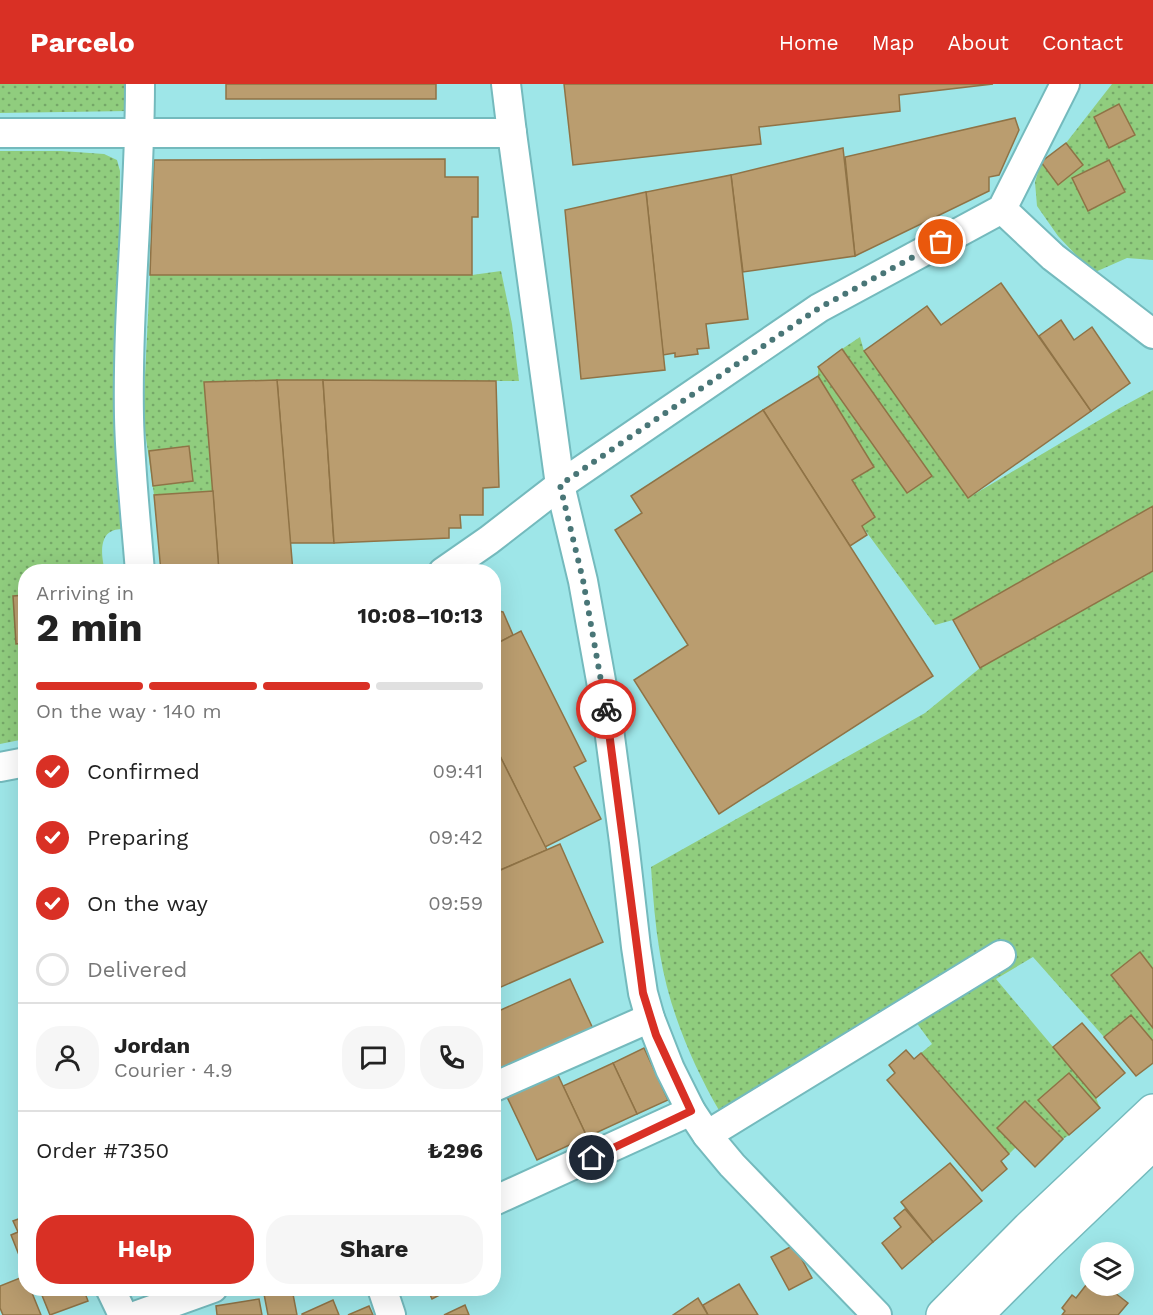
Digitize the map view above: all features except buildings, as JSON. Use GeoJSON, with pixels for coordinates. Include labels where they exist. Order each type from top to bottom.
{"type":"FeatureCollection","features":[{"type":"Feature","properties":{"kind":"main road"},"geometry":{"type":"LineString","coordinates":[[943,1315],[1029,1228],[1153,1111]]}},
{"type":"Feature","properties":{"kind":"main road"},"geometry":{"type":"LineString","coordinates":[[976,1315],[1153,1143]]}},
{"type":"Feature","properties":{"kind":"street"},"geometry":{"type":"LineString","coordinates":[[139,564],[129,418],[140,84]]}},
{"type":"Feature","properties":{"kind":"street"},"geometry":{"type":"LineString","coordinates":[[506,84],[560,485],[583,580],[607,714],[636,947],[643,993],[650,1018],[666,1061],[691,1111],[707,1135],[732,1165],[877,1315]]}},
{"type":"Feature","properties":{"kind":"street"},"geometry":{"type":"LineString","coordinates":[[454,564],[560,485],[819,308],[1002,209],[1065,84]]}},
{"type":"Feature","properties":{"kind":"street"},"geometry":{"type":"LineString","coordinates":[[0,133],[512,133]]}},
{"type":"Feature","properties":{"kind":"street"},"geometry":{"type":"LineString","coordinates":[[1002,209],[1053,257],[1153,334]]}},
{"type":"Feature","properties":{"kind":"street"},"geometry":{"type":"LineString","coordinates":[[0,766],[18,763]]}},
{"type":"Feature","properties":{"kind":"street"},"geometry":{"type":"LineString","coordinates":[[707,1135],[1001,955]]}},
{"type":"Feature","properties":{"kind":"street"},"geometry":{"type":"LineString","coordinates":[[501,1084],[650,1018]]}},
{"type":"Feature","properties":{"kind":"street"},"geometry":{"type":"LineString","coordinates":[[501,1198],[691,1111]]}},
{"type":"Feature","properties":{"kind":"street"},"geometry":{"type":"LineString","coordinates":[[114,1296],[123,1315]]}},
{"type":"Feature","properties":{"kind":"street"},"geometry":{"type":"LineString","coordinates":[[138,1315],[191,1296]]}},
{"type":"Feature","properties":{"kind":"street"},"geometry":{"type":"LineString","coordinates":[[385,1296],[391,1315]]}},
{"type":"Feature","properties":{"kind":"green space"},"geometry":{"type":"Polygon","coordinates":[[[0,84],[128,84],[128,111],[0,113],[0,84]]]}},
{"type":"Feature","properties":{"kind":"green space"},"geometry":{"type":"Polygon","coordinates":[[[1112,84],[1153,84],[1153,260],[1127,258],[1093,273],[1058,236],[1037,206],[1035,182],[1041,162],[1066,143],[1112,84]]]}},
{"type":"Feature","properties":{"kind":"green space"},"geometry":{"type":"Polygon","coordinates":[[[0,151],[104,154],[117,160],[120,171],[117,364],[127,529],[114,530],[105,538],[102,549],[104,564],[18,564],[18,740],[0,744],[0,151]]]}},
{"type":"Feature","properties":{"kind":"green space"},"geometry":{"type":"Polygon","coordinates":[[[501,271],[512,324],[519,381],[204,382],[213,491],[154,495],[143,417],[150,275],[472,275],[501,271]]]}},
{"type":"Feature","properties":{"kind":"green space"},"geometry":{"type":"Polygon","coordinates":[[[860,337],[864,351],[968,498],[1153,390],[1153,506],[953,620],[935,625],[862,526],[875,517],[852,480],[873,467],[818,376],[818,367],[907,493],[931,476],[842,349],[860,337]]]}},
{"type":"Feature","properties":{"kind":"green space"},"geometry":{"type":"Polygon","coordinates":[[[1153,571],[1153,969],[1140,953],[1111,976],[1153,1028],[1153,1041],[1131,1015],[1104,1037],[1033,957],[996,979],[1096,1098],[1100,1108],[1069,1073],[1039,1099],[1069,1135],[1063,1139],[1025,1101],[997,1128],[1016,1147],[1009,1154],[921,1053],[932,1044],[913,1018],[720,1112],[691,1055],[669,995],[658,943],[651,867],[925,713],[980,668],[1153,571]]]}},
{"type":"Feature","properties":{"kind":"way so far"},"geometry":{"type":"LineString","coordinates":[[606,709],[583,580],[560,485],[819,308],[941,242]]}},
{"type":"Feature","properties":{"kind":"route"},"geometry":{"type":"LineString","coordinates":[[592,1158],[691,1111],[656,1035],[643,993],[606,709]]}}]}
